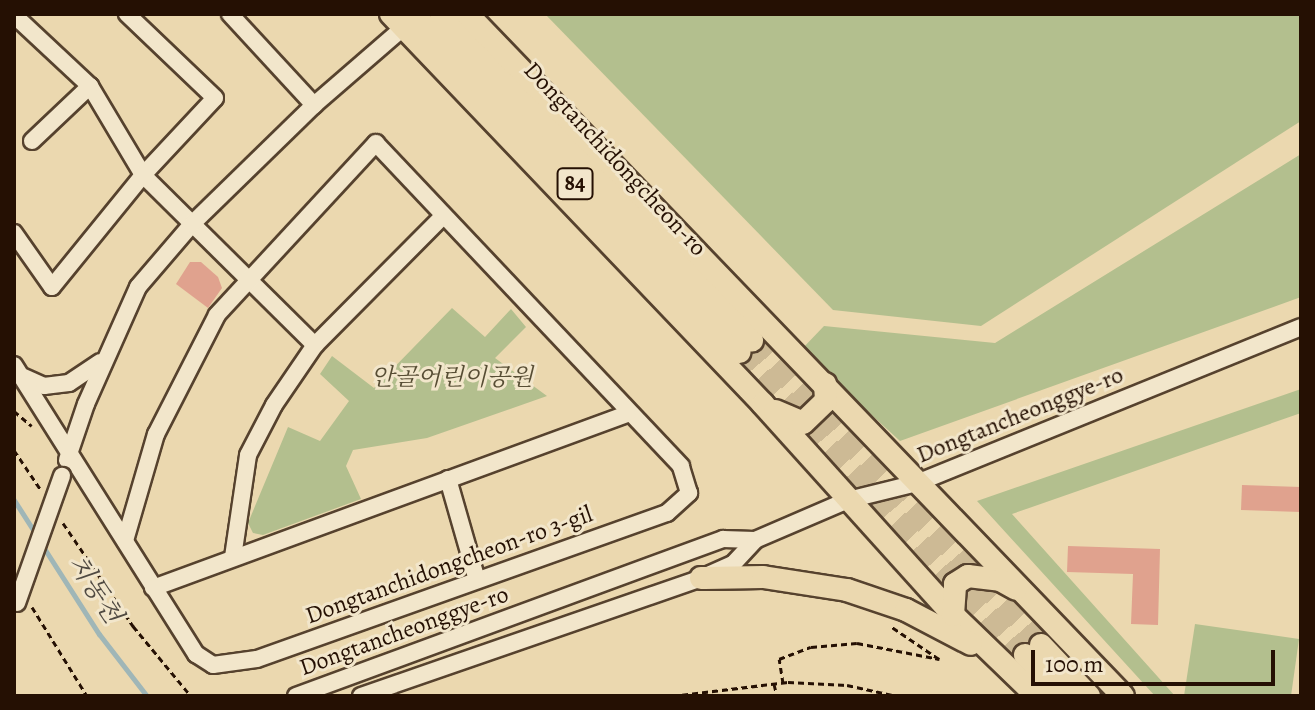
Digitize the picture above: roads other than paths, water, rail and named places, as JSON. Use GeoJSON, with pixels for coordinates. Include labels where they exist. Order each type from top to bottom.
{"type":"FeatureCollection","features":[{"type":"Feature","properties":{"kind":"main road","name":"Dongtanchidongcheon-ro"},"geometry":{"type":"LineString","coordinates":[[402,19],[745,346],[441,14]]}},
{"type":"Feature","properties":{"kind":"main road"},"geometry":{"type":"LineString","coordinates":[[467,14],[1123,696]]}},
{"type":"Feature","properties":{"kind":"main road"},"geometry":{"type":"LineString","coordinates":[[402,19],[763,404],[953,615],[1025,655],[1089,696]]}},
{"type":"Feature","properties":{"kind":"main road"},"geometry":{"type":"LineString","coordinates":[[763,404],[803,423],[826,401],[825,384]]}},
{"type":"Feature","properties":{"kind":"main road"},"geometry":{"type":"LineString","coordinates":[[953,615],[955,584],[968,576],[1000,580],[1031,598]]}},
{"type":"Feature","properties":{"kind":"main road"},"geometry":{"type":"LineString","coordinates":[[701,578],[763,577],[847,590],[1025,655],[1064,696]]}},
{"type":"Feature","properties":{"kind":"main road"},"geometry":{"type":"LineString","coordinates":[[1025,655],[1037,696]]}},
{"type":"Feature","properties":{"kind":"street"},"geometry":{"type":"LineString","coordinates":[[14,233],[52,287],[143,175],[215,98],[127,14]]}},
{"type":"Feature","properties":{"kind":"street"},"geometry":{"type":"LineString","coordinates":[[230,14],[314,105]]}},
{"type":"Feature","properties":{"kind":"street"},"geometry":{"type":"LineString","coordinates":[[15,19],[90,86],[143,175],[315,345]]}},
{"type":"Feature","properties":{"kind":"street"},"geometry":{"type":"LineString","coordinates":[[20,605],[62,476],[106,356],[138,287],[192,224],[402,19]]}},
{"type":"Feature","properties":{"kind":"street"},"geometry":{"type":"LineString","coordinates":[[32,141],[90,86]]}},
{"type":"Feature","properties":{"kind":"street","name":"Dongtanchidongcheon-ro 3-gil"},"geometry":{"type":"LineString","coordinates":[[17,370],[196,654],[213,665],[257,659],[667,513],[689,493],[681,466],[627,414],[376,143],[247,277],[217,315],[176,388],[156,434],[125,541]]}},
{"type":"Feature","properties":{"kind":"street"},"geometry":{"type":"LineString","coordinates":[[233,557],[248,455],[315,345],[443,216]]}},
{"type":"Feature","properties":{"kind":"street","name":"Dongtancheonggye-ro"},"geometry":{"type":"LineString","coordinates":[[361,696],[701,578],[733,564],[755,540],[848,500],[917,483],[1301,327]]}},
{"type":"Feature","properties":{"kind":"street"},"geometry":{"type":"LineString","coordinates":[[17,370],[44,386],[69,383],[86,376],[106,356]]}},
{"type":"Feature","properties":{"kind":"street"},"geometry":{"type":"LineString","coordinates":[[153,588],[627,414]]}},
{"type":"Feature","properties":{"kind":"street"},"geometry":{"type":"LineString","coordinates":[[448,479],[477,580]]}},
{"type":"Feature","properties":{"kind":"street","name":"Dongtancheonggye-ro"},"geometry":{"type":"LineString","coordinates":[[296,696],[723,539],[755,540]]}},
{"type":"Feature","properties":{"kind":"waterway","name":"치동천"},"geometry":{"type":"LineString","coordinates":[[14,500],[37,536]]}},
{"type":"Feature","properties":{"kind":"waterway","name":"치동천"},"geometry":{"type":"LineString","coordinates":[[42,545],[99,634],[147,696]]}},
{"type":"Feature","properties":{"kind":"tunnel"},"geometry":{"type":"LineString","coordinates":[[752,341],[1041,645]]}},
{"type":"Feature","properties":{"kind":"tunnel"},"geometry":{"type":"LineString","coordinates":[[739,352],[1025,655]]}},
{"type":"Feature","properties":{"kind":"park label","name":"안골어린이공원"},"geometry":{"type":"Point","coordinates":[452,378]}}]}
